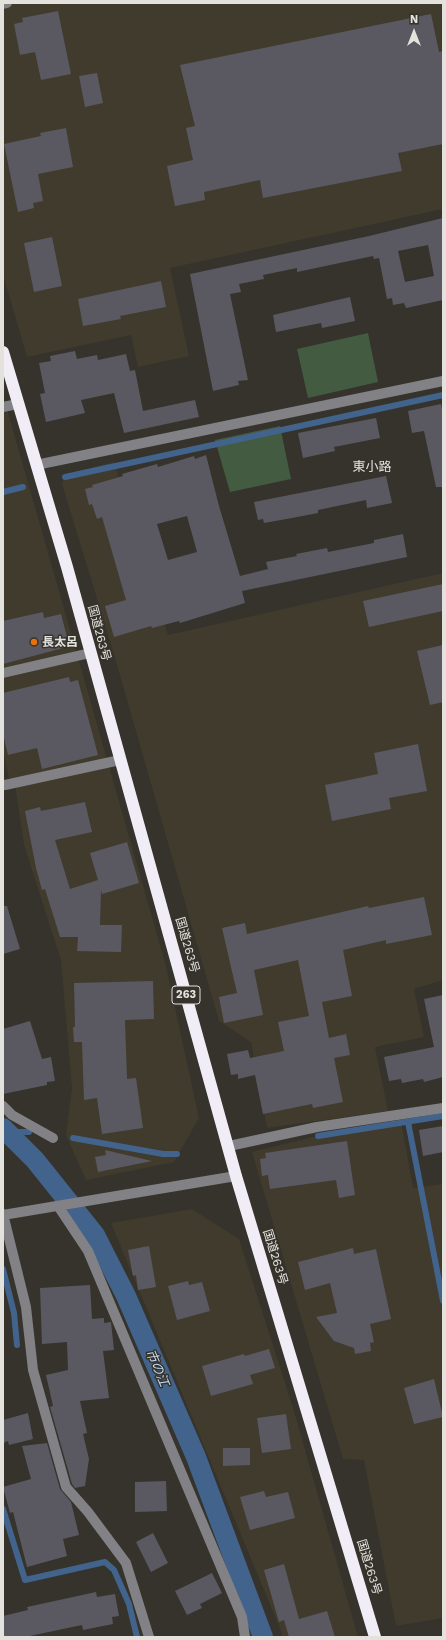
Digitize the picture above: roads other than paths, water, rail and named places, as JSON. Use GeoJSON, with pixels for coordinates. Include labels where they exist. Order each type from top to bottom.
{"type":"FeatureCollection","features":[{"type":"Feature","properties":{"kind":"highway","name":"国道263号"},"geometry":{"type":"LineString","coordinates":[[3,352],[67,567],[229,1146],[236,1176],[375,1637]]}},
{"type":"Feature","properties":{"kind":"street"},"geometry":{"type":"LineString","coordinates":[[3,4],[7,3]]}},
{"type":"Feature","properties":{"kind":"street"},"geometry":{"type":"LineString","coordinates":[[36,465],[443,381]]}},
{"type":"Feature","properties":{"kind":"street"},"geometry":{"type":"LineString","coordinates":[[3,407],[18,404]]}},
{"type":"Feature","properties":{"kind":"street"},"geometry":{"type":"LineString","coordinates":[[3,673],[90,653]]}},
{"type":"Feature","properties":{"kind":"street"},"geometry":{"type":"LineString","coordinates":[[4,785],[120,760]]}},
{"type":"Feature","properties":{"kind":"street"},"geometry":{"type":"LineString","coordinates":[[3,1106],[12,1116],[53,1138]]}},
{"type":"Feature","properties":{"kind":"street"},"geometry":{"type":"LineString","coordinates":[[229,1146],[316,1127],[443,1108]]}},
{"type":"Feature","properties":{"kind":"street"},"geometry":{"type":"LineString","coordinates":[[149,1637],[126,1563],[88,1512],[66,1487],[33,1370],[26,1307],[3,1215],[236,1176]]}},
{"type":"Feature","properties":{"kind":"street"},"geometry":{"type":"LineString","coordinates":[[58,1206],[88,1251],[242,1617],[245,1637]]}},
{"type":"Feature","properties":{"kind":"waterway"},"geometry":{"type":"LineString","coordinates":[[65,477],[443,395]]}},
{"type":"Feature","properties":{"kind":"waterway"},"geometry":{"type":"LineString","coordinates":[[3,492],[23,487]]}},
{"type":"Feature","properties":{"kind":"waterway"},"geometry":{"type":"LineString","coordinates":[[318,1136],[443,1116]]}},
{"type":"Feature","properties":{"kind":"waterway"},"geometry":{"type":"LineString","coordinates":[[408,1122],[443,1301]]}},
{"type":"Feature","properties":{"kind":"waterway","name":"市の江"},"geometry":{"type":"LineString","coordinates":[[3,1128],[35,1160],[95,1235],[126,1296],[196,1457],[263,1637]]}},
{"type":"Feature","properties":{"kind":"waterway"},"geometry":{"type":"LineString","coordinates":[[8,1132],[29,1132]]}},
{"type":"Feature","properties":{"kind":"waterway"},"geometry":{"type":"LineString","coordinates":[[73,1138],[163,1154],[177,1154]]}},
{"type":"Feature","properties":{"kind":"waterway"},"geometry":{"type":"LineString","coordinates":[[3,1269],[14,1313],[17,1345]]}},
{"type":"Feature","properties":{"kind":"waterway"},"geometry":{"type":"LineString","coordinates":[[3,1509],[25,1580],[105,1562],[114,1570],[129,1604],[137,1637]]}},
{"type":"Feature","properties":{"kind":"place","name":"長太呂"},"geometry":{"type":"Point","coordinates":[34,642]}},
{"type":"Feature","properties":{"kind":"district","name":"東小路"},"geometry":{"type":"Point","coordinates":[372,467]}}]}
